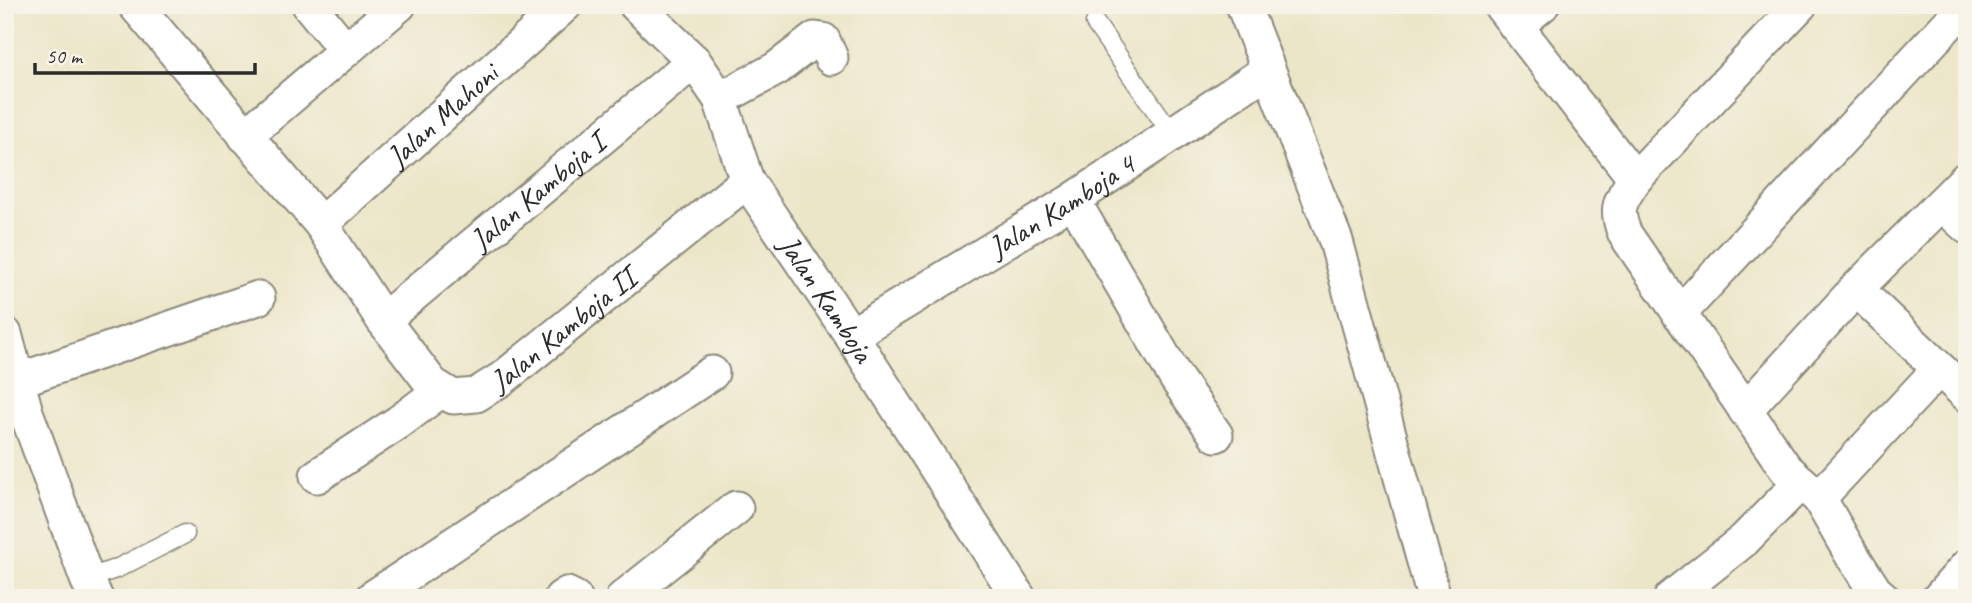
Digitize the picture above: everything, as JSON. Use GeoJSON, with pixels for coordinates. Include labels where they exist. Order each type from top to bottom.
{"type":"FeatureCollection","features":[{"type":"Feature","properties":{"kind":"street"},"geometry":{"type":"LineString","coordinates":[[135,5],[321,224],[383,320],[440,391],[399,422],[317,475]]}},
{"type":"Feature","properties":{"kind":"street"},"geometry":{"type":"LineString","coordinates":[[309,5],[345,49]]}},
{"type":"Feature","properties":{"kind":"street"},"geometry":{"type":"LineString","coordinates":[[245,136],[399,5]]}},
{"type":"Feature","properties":{"kind":"street","name":"Jalan Mahoni"},"geometry":{"type":"LineString","coordinates":[[321,224],[565,5]]}},
{"type":"Feature","properties":{"kind":"street","name":"Jalan Kamboja"},"geometry":{"type":"LineString","coordinates":[[636,5],[694,61],[720,99],[747,181],[851,335],[1018,598]]}},
{"type":"Feature","properties":{"kind":"street"},"geometry":{"type":"LineString","coordinates":[[1243,5],[1336,241],[1434,598]]}},
{"type":"Feature","properties":{"kind":"street"},"geometry":{"type":"LineString","coordinates":[[1542,5],[1508,15],[1635,179]]}},
{"type":"Feature","properties":{"kind":"street"},"geometry":{"type":"LineString","coordinates":[[1800,5],[1635,179],[1620,202],[1619,219],[1625,234],[1786,469],[1810,490],[1875,591],[1883,598]]}},
{"type":"Feature","properties":{"kind":"street"},"geometry":{"type":"LineString","coordinates":[[1679,314],[1966,5]]}},
{"type":"Feature","properties":{"kind":"street"},"geometry":{"type":"LineString","coordinates":[[720,99],[776,69],[815,39],[823,40],[831,58]]}},
{"type":"Feature","properties":{"kind":"street","name":"Jalan Kamboja I"},"geometry":{"type":"LineString","coordinates":[[383,320],[694,61]]}},
{"type":"Feature","properties":{"kind":"street","name":"Jalan Kamboja 4"},"geometry":{"type":"LineString","coordinates":[[851,335],[1073,200],[1268,71]]}},
{"type":"Feature","properties":{"kind":"street"},"geometry":{"type":"LineString","coordinates":[[1745,410],[1856,289],[1967,178]]}},
{"type":"Feature","properties":{"kind":"street","name":"Jalan Kamboja II"},"geometry":{"type":"LineString","coordinates":[[440,391],[453,397],[476,395],[503,378],[747,181]]}},
{"type":"Feature","properties":{"kind":"street"},"geometry":{"type":"LineString","coordinates":[[1073,200],[1176,378],[1216,436]]}},
{"type":"Feature","properties":{"kind":"street"},"geometry":{"type":"LineString","coordinates":[[1942,204],[1967,227]]}},
{"type":"Feature","properties":{"kind":"street"},"geometry":{"type":"LineString","coordinates":[[1856,289],[1967,395]]}},
{"type":"Feature","properties":{"kind":"street"},"geometry":{"type":"LineString","coordinates":[[19,380],[258,298]]}},
{"type":"Feature","properties":{"kind":"street"},"geometry":{"type":"LineString","coordinates":[[5,334],[26,412],[91,589]]}},
{"type":"Feature","properties":{"kind":"street"},"geometry":{"type":"LineString","coordinates":[[1671,598],[1810,490],[1939,369]]}},
{"type":"Feature","properties":{"kind":"street"},"geometry":{"type":"LineString","coordinates":[[372,598],[712,373]]}},
{"type":"Feature","properties":{"kind":"street"},"geometry":{"type":"LineString","coordinates":[[623,598],[736,508]]}},
{"type":"Feature","properties":{"kind":"street"},"geometry":{"type":"LineString","coordinates":[[1938,598],[1967,566]]}},
{"type":"Feature","properties":{"kind":"street"},"geometry":{"type":"LineString","coordinates":[[561,598],[567,594],[575,598]]}},
{"type":"Feature","properties":{"kind":"lane"},"geometry":{"type":"LineString","coordinates":[[1095,23],[1172,134]]}},
{"type":"Feature","properties":{"kind":"lane"},"geometry":{"type":"LineString","coordinates":[[91,589],[118,568],[185,534]]}}]}
